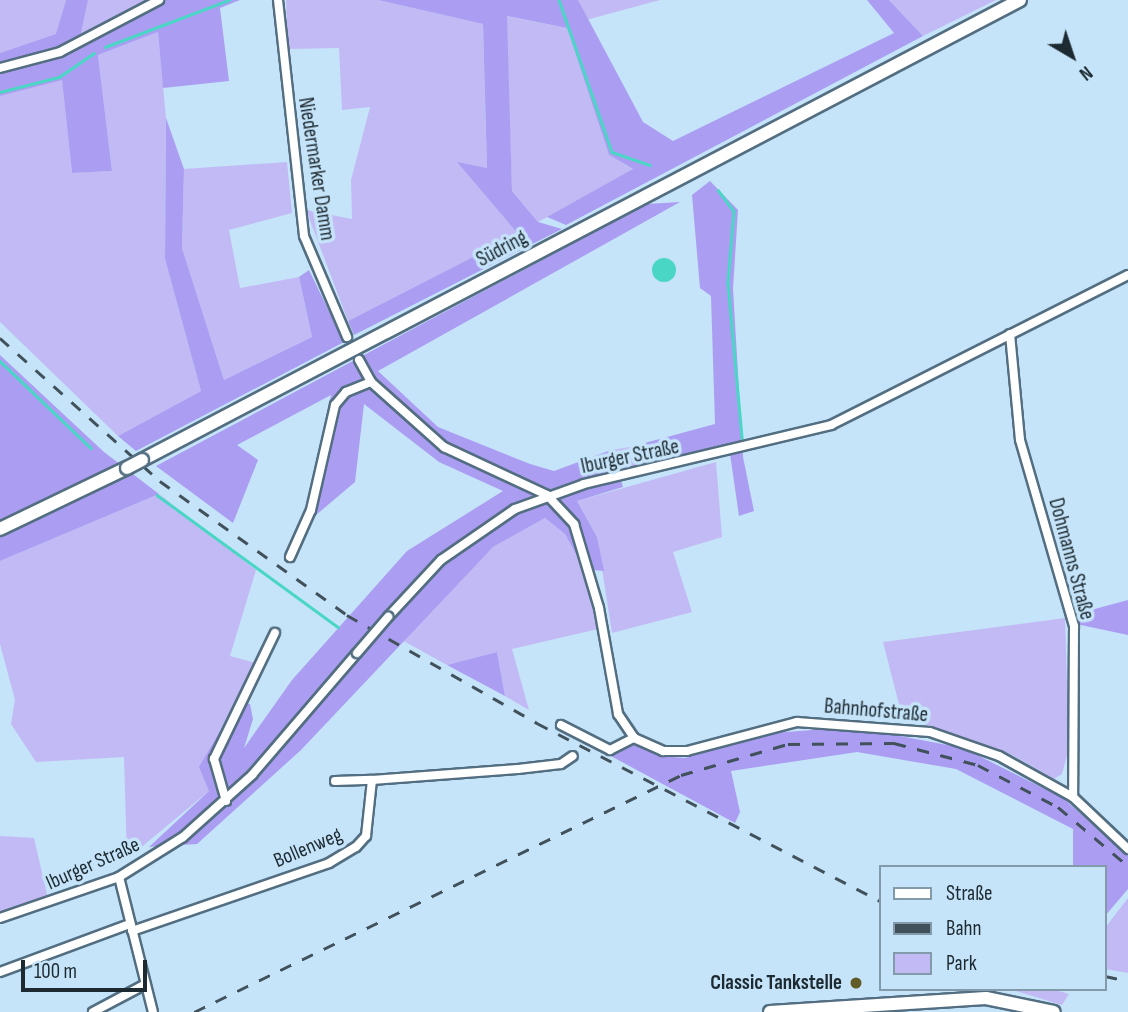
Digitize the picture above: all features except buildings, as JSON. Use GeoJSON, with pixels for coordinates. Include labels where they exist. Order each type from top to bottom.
{"type":"FeatureCollection","features":[{"type":"Feature","properties":{"kind":"main road","name":"Südring"},"geometry":{"type":"LineString","coordinates":[[0,529],[127,468],[1020,0]]}},
{"type":"Feature","properties":{"kind":"main road"},"geometry":{"type":"LineString","coordinates":[[770,1012],[986,998],[1054,1012]]}},
{"type":"Feature","properties":{"kind":"street"},"geometry":{"type":"LineString","coordinates":[[0,68],[60,52],[159,0]]}},
{"type":"Feature","properties":{"kind":"street","name":"Niedermarker Damm"},"geometry":{"type":"LineString","coordinates":[[278,0],[304,236],[347,337]]}},
{"type":"Feature","properties":{"kind":"street","name":"Iburger Straße"},"geometry":{"type":"LineString","coordinates":[[0,918],[119,877],[226,801],[388,617],[462,542],[547,495],[831,425],[1128,275]]}},
{"type":"Feature","properties":{"kind":"street","name":"Dohmanns Straße"},"geometry":{"type":"LineString","coordinates":[[1010,334],[1020,440],[1074,626],[1073,797]]}},
{"type":"Feature","properties":{"kind":"street"},"geometry":{"type":"LineString","coordinates":[[359,360],[371,382],[444,447],[547,495],[574,524],[585,548],[618,714],[634,738],[610,750],[561,725]]}},
{"type":"Feature","properties":{"kind":"street"},"geometry":{"type":"LineString","coordinates":[[290,557],[311,510],[335,405],[346,392],[371,382]]}},
{"type":"Feature","properties":{"kind":"street"},"geometry":{"type":"LineString","coordinates":[[226,801],[214,758],[275,634]]}},
{"type":"Feature","properties":{"kind":"street","name":"Bahnhofstraße"},"geometry":{"type":"LineString","coordinates":[[634,738],[663,751],[687,751],[797,722],[930,732],[999,756],[1073,797],[1128,849]]}},
{"type":"Feature","properties":{"kind":"street"},"geometry":{"type":"LineString","coordinates":[[335,781],[517,769],[561,764],[573,756]]}},
{"type":"Feature","properties":{"kind":"street","name":"Bollenweg"},"geometry":{"type":"LineString","coordinates":[[0,972],[329,863],[356,847],[366,836],[372,780]]}},
{"type":"Feature","properties":{"kind":"street"},"geometry":{"type":"LineString","coordinates":[[119,877],[144,985],[153,1012]]}},
{"type":"Feature","properties":{"kind":"street"},"geometry":{"type":"LineString","coordinates":[[93,1012],[144,985]]}},
{"type":"Feature","properties":{"kind":"green space"},"geometry":{"type":"Polygon","coordinates":[[[0,0],[66,0],[57,34],[0,53],[0,0]]]}},
{"type":"Feature","properties":{"kind":"green space"},"geometry":{"type":"Polygon","coordinates":[[[88,0],[145,0],[79,37],[88,0]]]}},
{"type":"Feature","properties":{"kind":"green space"},"geometry":{"type":"Polygon","coordinates":[[[286,0],[378,0],[483,24],[487,168],[458,163],[518,234],[348,321],[306,210],[352,219],[351,180],[370,107],[342,110],[339,48],[288,49],[286,0]]]}},
{"type":"Feature","properties":{"kind":"green space"},"geometry":{"type":"Polygon","coordinates":[[[578,0],[660,0],[586,20],[578,0]]]}},
{"type":"Feature","properties":{"kind":"green space"},"geometry":{"type":"Polygon","coordinates":[[[889,0],[996,0],[923,36],[889,0]]]}},
{"type":"Feature","properties":{"kind":"green space"},"geometry":{"type":"Polygon","coordinates":[[[506,16],[567,28],[609,155],[634,170],[538,222],[512,191],[506,16]]]}},
{"type":"Feature","properties":{"kind":"green space"},"geometry":{"type":"Polygon","coordinates":[[[158,32],[166,118],[165,259],[201,391],[118,436],[0,322],[0,96],[62,79],[72,173],[112,171],[98,55],[158,32]]]}},
{"type":"Feature","properties":{"kind":"green space"},"geometry":{"type":"Polygon","coordinates":[[[287,162],[292,213],[229,230],[240,288],[299,277],[312,337],[224,380],[182,248],[184,169],[287,162]]]}},
{"type":"Feature","properties":{"kind":"green space"},"geometry":{"type":"Polygon","coordinates":[[[630,447],[654,467],[619,474],[611,450],[630,447]]]}},
{"type":"Feature","properties":{"kind":"green space"},"geometry":{"type":"Polygon","coordinates":[[[716,462],[722,537],[673,552],[692,612],[612,633],[597,537],[577,501],[716,462]]]}},
{"type":"Feature","properties":{"kind":"green space"},"geometry":{"type":"Polygon","coordinates":[[[159,494],[256,570],[230,656],[256,663],[209,791],[127,859],[124,757],[36,762],[11,724],[15,700],[0,644],[0,561],[159,494]]]}},
{"type":"Feature","properties":{"kind":"green space"},"geometry":{"type":"Polygon","coordinates":[[[545,518],[565,534],[584,569],[598,629],[512,649],[529,710],[505,696],[497,652],[447,665],[400,639],[493,547],[545,518]]]}},
{"type":"Feature","properties":{"kind":"green space"},"geometry":{"type":"Polygon","coordinates":[[[1065,618],[1069,748],[1062,774],[1054,779],[1014,756],[902,716],[883,642],[1065,618]]]}},
{"type":"Feature","properties":{"kind":"green space"},"geometry":{"type":"Polygon","coordinates":[[[0,836],[34,838],[49,903],[0,916],[0,836]]]}},
{"type":"Feature","properties":{"kind":"green space"},"geometry":{"type":"Polygon","coordinates":[[[1128,898],[1128,973],[1107,969],[1107,925],[1128,898]]]}},
{"type":"Feature","properties":{"kind":"green space"},"geometry":{"type":"Polygon","coordinates":[[[1016,991],[1059,991],[1069,994],[1062,1005],[1016,991]]]}},
{"type":"Feature","properties":{"kind":"shaded area"},"geometry":{"type":"Polygon","coordinates":[[[66,0],[88,0],[80,37],[145,0],[240,0],[220,8],[229,81],[163,88],[158,32],[98,55],[112,171],[72,173],[62,80],[0,96],[0,53],[56,34],[66,0]]]}},
{"type":"Feature","properties":{"kind":"shaded area"},"geometry":{"type":"Polygon","coordinates":[[[378,0],[578,0],[643,122],[673,141],[894,33],[867,0],[889,0],[923,36],[566,225],[547,217],[633,169],[609,155],[567,28],[507,16],[512,191],[538,222],[562,229],[354,335],[348,321],[518,234],[457,162],[487,168],[483,24],[378,0]]]}},
{"type":"Feature","properties":{"kind":"shaded area"},"geometry":{"type":"Polygon","coordinates":[[[166,118],[184,169],[182,248],[224,380],[312,337],[299,277],[309,270],[344,342],[136,451],[118,436],[201,391],[165,259],[166,118]]]}},
{"type":"Feature","properties":{"kind":"shaded area"},"geometry":{"type":"Polygon","coordinates":[[[710,181],[738,210],[733,289],[743,457],[754,511],[739,516],[729,447],[654,467],[630,447],[715,424],[711,296],[700,288],[692,195],[710,181]]]}},
{"type":"Feature","properties":{"kind":"shaded area"},"geometry":{"type":"Polygon","coordinates":[[[680,202],[378,371],[438,427],[530,464],[554,471],[611,450],[623,487],[577,501],[597,537],[604,571],[584,569],[565,534],[545,518],[493,547],[301,750],[197,844],[149,847],[209,791],[199,767],[237,702],[250,704],[253,719],[244,748],[292,680],[407,551],[503,491],[439,462],[364,404],[355,482],[316,515],[304,517],[331,395],[237,445],[258,460],[233,523],[156,466],[647,204],[680,202]]]}},
{"type":"Feature","properties":{"kind":"shaded area"},"geometry":{"type":"Polygon","coordinates":[[[664,258],[673,261],[676,270],[673,279],[664,282],[655,279],[652,270],[655,261],[664,258]]]}},
{"type":"Feature","properties":{"kind":"shaded area"},"geometry":{"type":"Polygon","coordinates":[[[0,355],[104,452],[159,494],[0,561],[0,355]]]}},
{"type":"Feature","properties":{"kind":"shaded area"},"geometry":{"type":"Polygon","coordinates":[[[1128,600],[1128,635],[1076,624],[1076,614],[1128,600]]]}},
{"type":"Feature","properties":{"kind":"shaded area"},"geometry":{"type":"Polygon","coordinates":[[[497,652],[505,696],[447,665],[497,652]]]}},
{"type":"Feature","properties":{"kind":"shaded area"},"geometry":{"type":"Polygon","coordinates":[[[853,727],[963,748],[1063,798],[1128,856],[1128,889],[1107,914],[1107,865],[1073,865],[1073,829],[956,769],[857,752],[731,771],[740,812],[735,823],[609,755],[626,736],[660,756],[685,758],[772,733],[853,727]]]}},
{"type":"Feature","properties":{"kind":"waterway"},"geometry":{"type":"LineString","coordinates":[[105,47],[229,0]]}},
{"type":"Feature","properties":{"kind":"waterway"},"geometry":{"type":"LineString","coordinates":[[559,0],[612,152],[650,165]]}},
{"type":"Feature","properties":{"kind":"waterway"},"geometry":{"type":"LineString","coordinates":[[0,92],[59,77],[94,53]]}},
{"type":"Feature","properties":{"kind":"waterway"},"geometry":{"type":"LineString","coordinates":[[718,190],[734,211],[728,283],[742,438]]}},
{"type":"Feature","properties":{"kind":"waterway"},"geometry":{"type":"LineString","coordinates":[[0,361],[91,448]]}},
{"type":"Feature","properties":{"kind":"waterway"},"geometry":{"type":"LineString","coordinates":[[157,495],[338,627]]}},
{"type":"Feature","properties":{"kind":"railway"},"geometry":{"type":"LineString","coordinates":[[0,338],[160,481],[347,615],[537,723],[880,900]]}},
{"type":"Feature","properties":{"kind":"railway"},"geometry":{"type":"LineString","coordinates":[[194,1012],[681,775],[788,744],[894,743],[978,765],[1058,807],[1128,866]]}},
{"type":"Feature","properties":{"kind":"railway"},"geometry":{"type":"LineString","coordinates":[[1107,976],[1128,981]]}},
{"type":"Feature","properties":{"kind":"place","name":"Classic Tankstelle"},"geometry":{"type":"Point","coordinates":[856,983]}}]}
